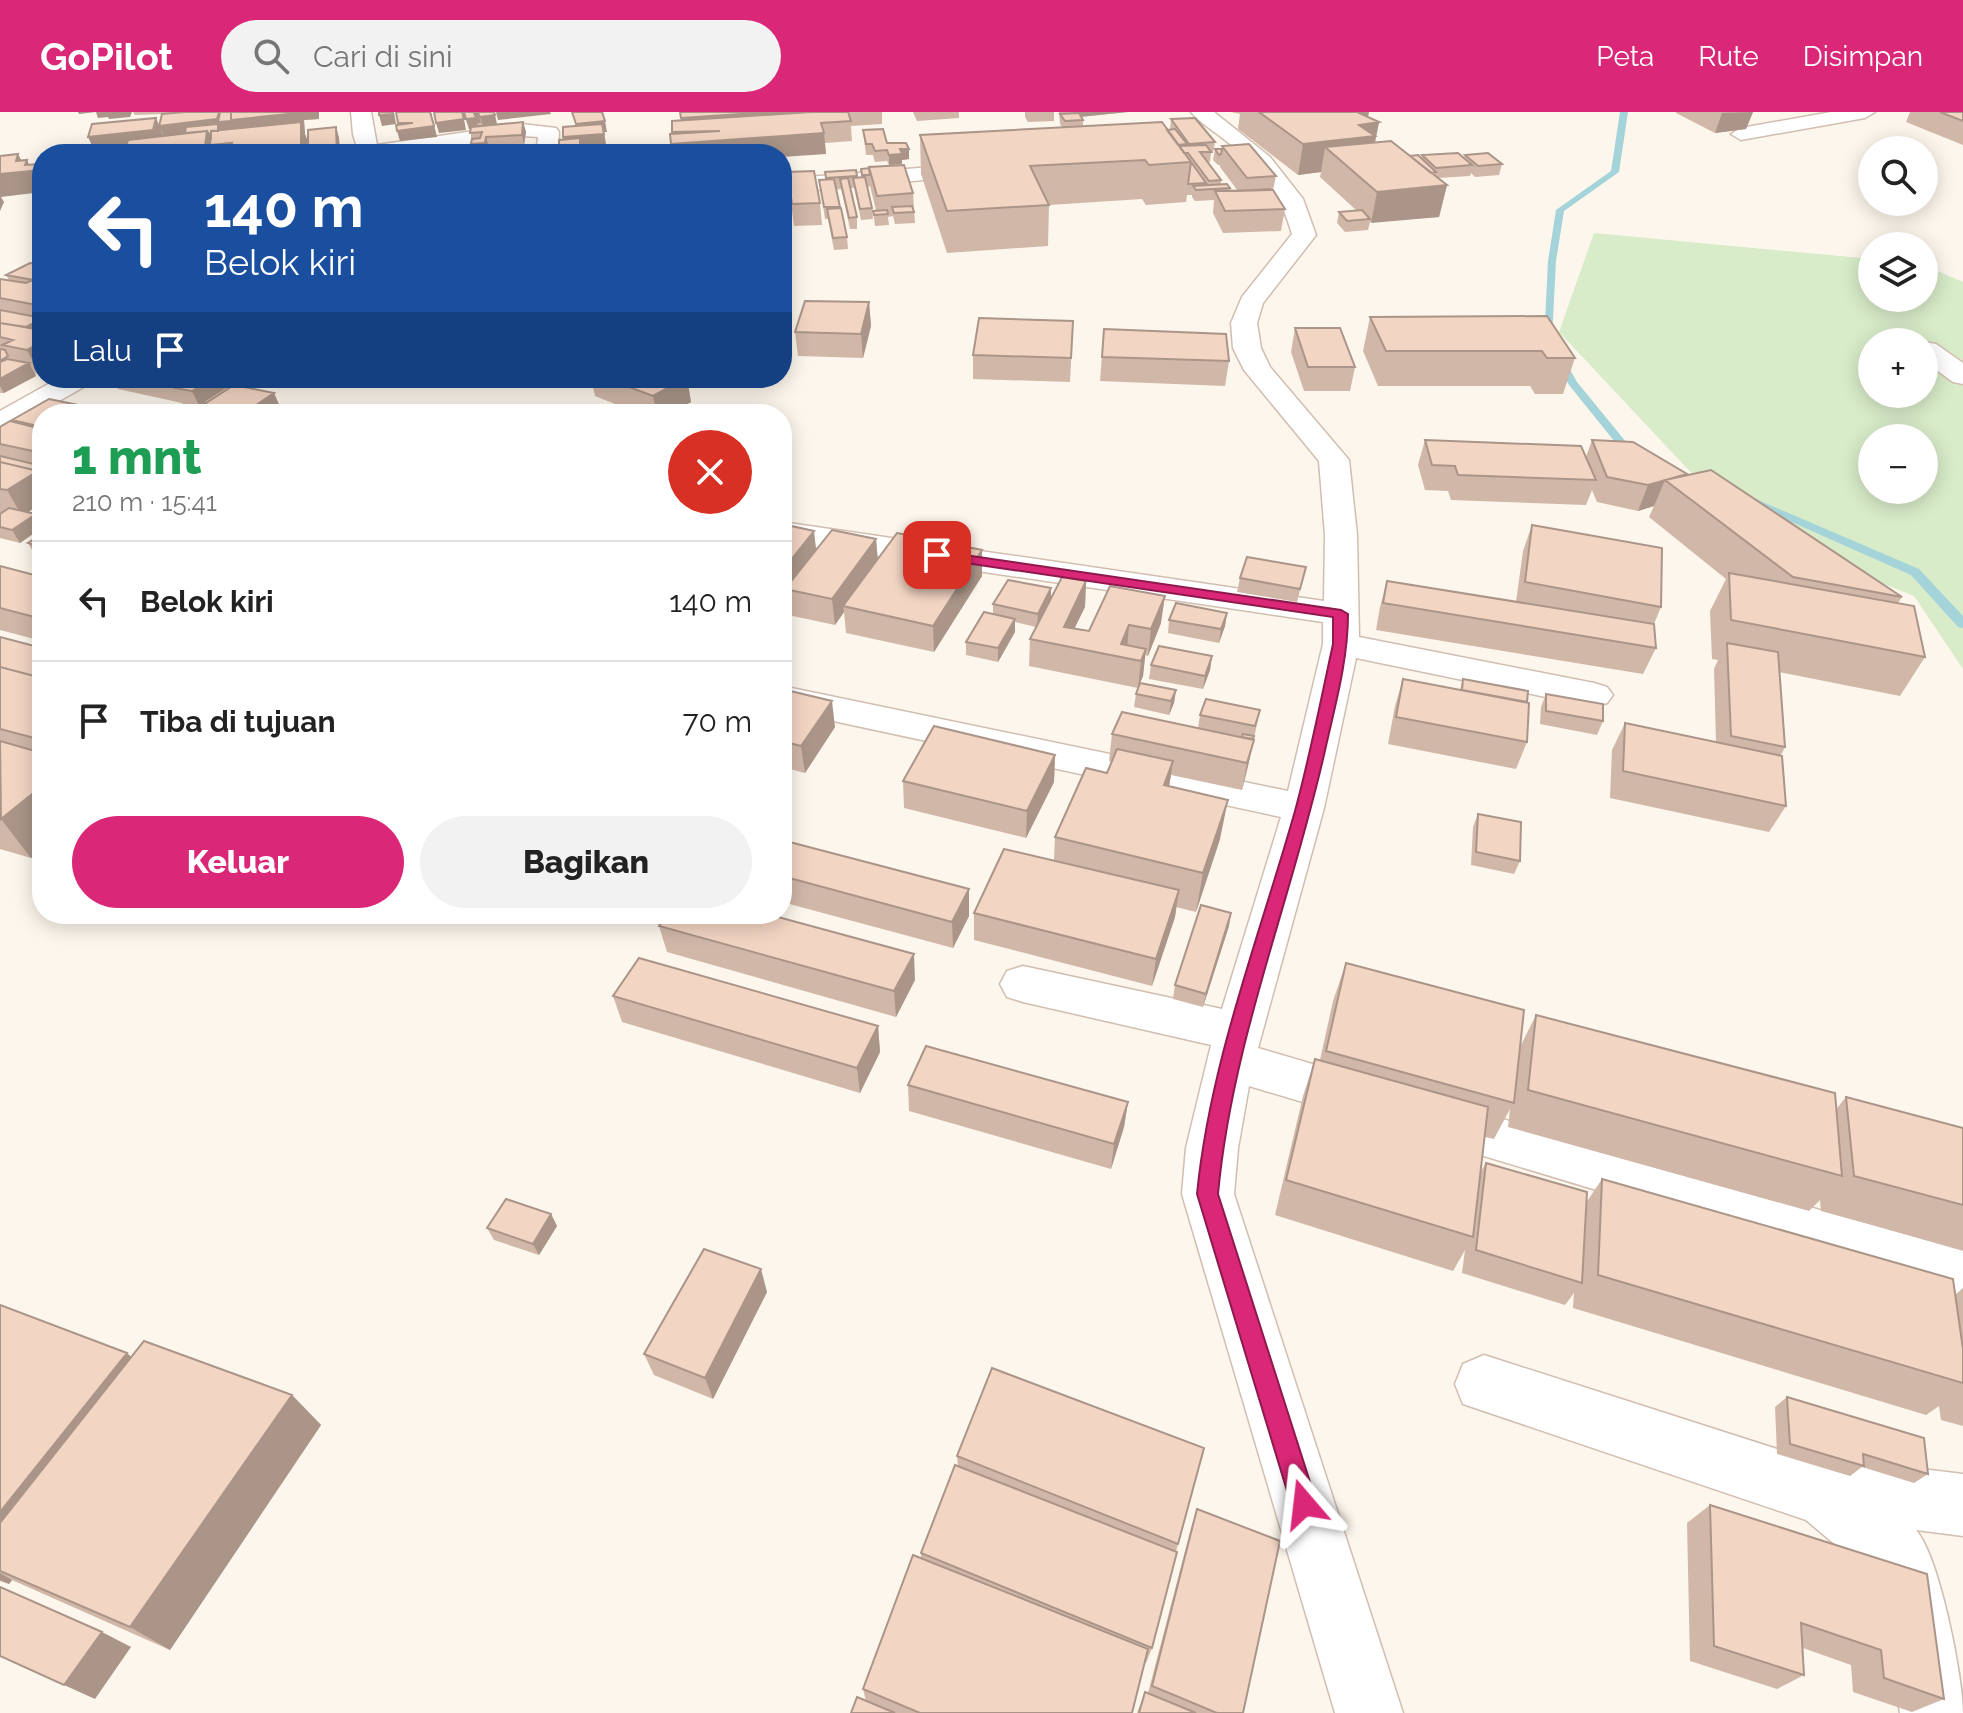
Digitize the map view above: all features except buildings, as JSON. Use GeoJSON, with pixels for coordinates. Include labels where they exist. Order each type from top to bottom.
{"type":"FeatureCollection","features":[{"type":"Feature","properties":{"kind":"street"},"geometry":{"type":"LineString","coordinates":[[1201,112],[1291,176],[1292,200],[1304,235],[1251,302],[1244,323],[1247,348],[1271,387],[1334,460],[1341,535],[1341,629],[1304,808],[1235,1046],[1212,1148],[1208,1194],[1369,1713]]}},
{"type":"Feature","properties":{"kind":"street"},"geometry":{"type":"LineString","coordinates":[[1741,134],[1865,112]]}},
{"type":"Feature","properties":{"kind":"street"},"geometry":{"type":"LineString","coordinates":[[362,137],[522,130],[549,132],[548,144]]}},
{"type":"Feature","properties":{"kind":"street"},"geometry":{"type":"LineString","coordinates":[[792,185],[995,167]]}},
{"type":"Feature","properties":{"kind":"street"},"geometry":{"type":"LineString","coordinates":[[1938,358],[1963,376]]}},
{"type":"Feature","properties":{"kind":"street"},"geometry":{"type":"LineString","coordinates":[[33,404],[62,388]]}},
{"type":"Feature","properties":{"kind":"street"},"geometry":{"type":"LineString","coordinates":[[44,398],[70,404]]}},
{"type":"Feature","properties":{"kind":"street"},"geometry":{"type":"LineString","coordinates":[[0,423],[32,405]]}},
{"type":"Feature","properties":{"kind":"street"},"geometry":{"type":"LineString","coordinates":[[792,534],[1341,629],[1594,695]]}},
{"type":"Feature","properties":{"kind":"street"},"geometry":{"type":"LineString","coordinates":[[792,700],[1304,808]]}},
{"type":"Feature","properties":{"kind":"street"},"geometry":{"type":"LineString","coordinates":[[1023,984],[1235,1046],[1963,1276]]}},
{"type":"Feature","properties":{"kind":"street"},"geometry":{"type":"LineString","coordinates":[[1484,1384],[1824,1495],[1906,1498],[1963,1505]]}},
{"type":"Feature","properties":{"kind":"street"},"geometry":{"type":"LineString","coordinates":[[1824,1495],[1897,1555],[1922,1645],[1934,1713]]}},
{"type":"Feature","properties":{"kind":"green space"},"geometry":{"type":"Polygon","coordinates":[[[1594,233],[1858,258],[1858,312],[1938,312],[1938,271],[1963,282],[1963,669],[1914,596],[1743,528],[1559,332],[1594,233]]]}},
{"type":"Feature","properties":{"kind":"waterway"},"geometry":{"type":"LineString","coordinates":[[1547,339],[1552,261],[1560,210],[1615,172],[1624,112]]}},
{"type":"Feature","properties":{"kind":"waterway"},"geometry":{"type":"LineString","coordinates":[[1559,359],[1573,383],[1627,450],[1638,454]]}},
{"type":"Feature","properties":{"kind":"waterway"},"geometry":{"type":"LineString","coordinates":[[1744,497],[1915,572],[1963,624]]}},
{"type":"Feature","properties":{"kind":"route"},"geometry":{"type":"LineString","coordinates":[[937,555],[1341,614],[1341,644],[1304,808],[1230,1060],[1212,1148],[1208,1194],[1304,1504]]}}]}
